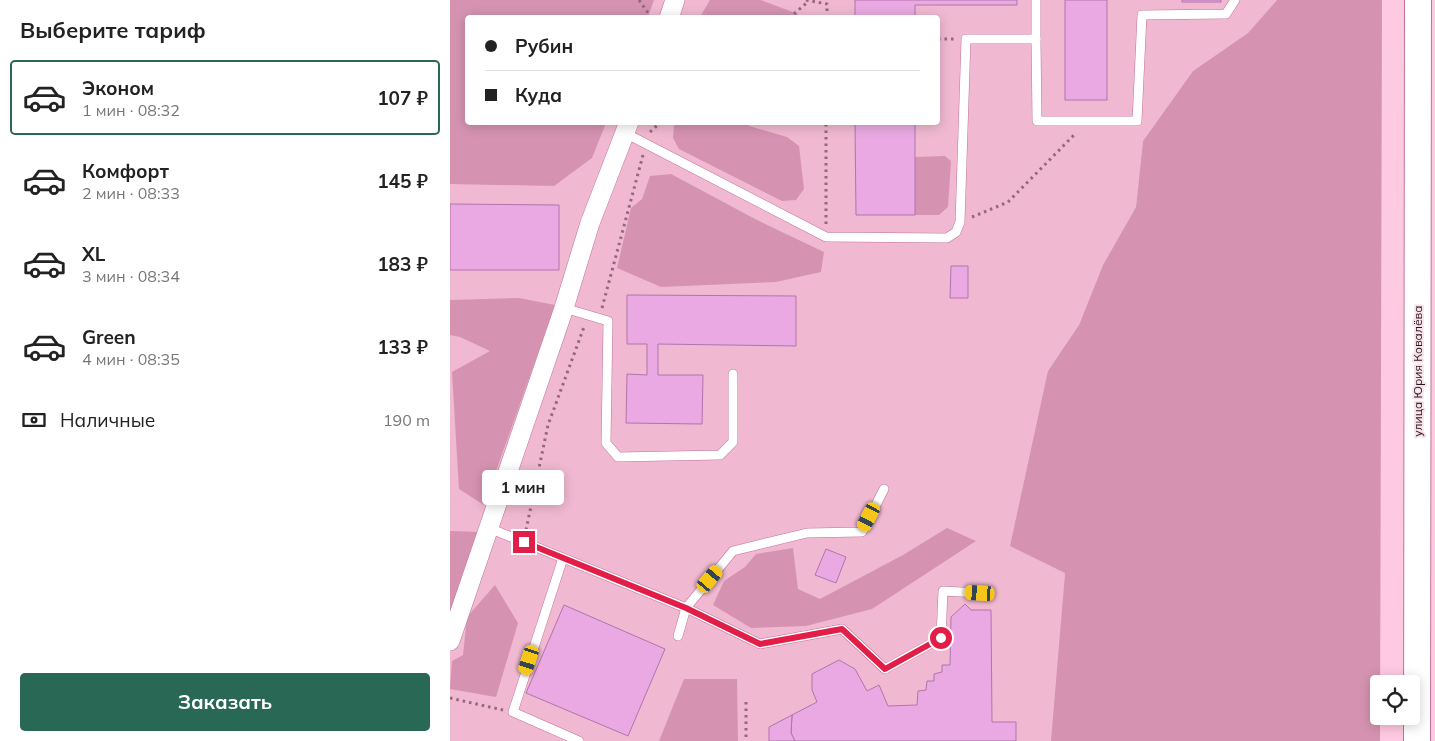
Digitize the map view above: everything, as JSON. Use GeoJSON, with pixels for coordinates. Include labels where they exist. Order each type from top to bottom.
{"type":"FeatureCollection","features":[{"type":"Feature","properties":{"kind":"main road","name":"улица Юрия Ковалёва"},"geometry":{"type":"LineString","coordinates":[[1418,0],[1418,741]]}},
{"type":"Feature","properties":{"kind":"street"},"geometry":{"type":"LineString","coordinates":[[670,15],[675,0]]}},
{"type":"Feature","properties":{"kind":"street"},"geometry":{"type":"LineString","coordinates":[[450,641],[564,308],[590,222],[627,128]]}},
{"type":"Feature","properties":{"kind":"lane"},"geometry":{"type":"LineString","coordinates":[[1036,0],[1037,121],[1080,122],[1137,121],[1142,15],[1226,14],[1235,0]]}},
{"type":"Feature","properties":{"kind":"lane"},"geometry":{"type":"LineString","coordinates":[[627,128],[826,237],[947,238],[956,232],[960,222],[966,39],[1036,39]]}},
{"type":"Feature","properties":{"kind":"lane"},"geometry":{"type":"LineString","coordinates":[[564,308],[608,321],[606,443],[618,457],[720,455],[733,442],[733,374]]}},
{"type":"Feature","properties":{"kind":"lane"},"geometry":{"type":"LineString","coordinates":[[678,636],[686,608],[734,550],[807,533],[862,532],[884,489]]}},
{"type":"Feature","properties":{"kind":"lane"},"geometry":{"type":"LineString","coordinates":[[489,528],[686,608],[760,644],[842,629],[885,669],[941,638],[943,591],[980,593]]}},
{"type":"Feature","properties":{"kind":"lane"},"geometry":{"type":"LineString","coordinates":[[563,558],[513,712],[579,741]]}},
{"type":"Feature","properties":{"kind":"path"},"geometry":{"type":"LineString","coordinates":[[639,0],[650,15]]}},
{"type":"Feature","properties":{"kind":"path"},"geometry":{"type":"LineString","coordinates":[[792,15],[808,0],[827,4],[827,15]]}},
{"type":"Feature","properties":{"kind":"path"},"geometry":{"type":"LineString","coordinates":[[940,39],[966,39]]}},
{"type":"Feature","properties":{"kind":"path"},"geometry":{"type":"LineString","coordinates":[[960,222],[1008,202],[1076,133],[1080,122]]}},
{"type":"Feature","properties":{"kind":"path"},"geometry":{"type":"LineString","coordinates":[[826,125],[826,237]]}},
{"type":"Feature","properties":{"kind":"path"},"geometry":{"type":"LineString","coordinates":[[450,698],[513,712]]}},
{"type":"Feature","properties":{"kind":"path"},"geometry":{"type":"LineString","coordinates":[[746,702],[746,741]]}},
{"type":"Feature","properties":{"kind":"shaded area"},"geometry":{"type":"Polygon","coordinates":[[[450,0],[1277,0],[1248,33],[1193,71],[1143,141],[1136,207],[1103,265],[1079,325],[1048,371],[1065,573],[1052,741],[450,741],[450,0]]]}},
{"type":"Feature","properties":{"kind":"shaded area"},"geometry":{"type":"Polygon","coordinates":[[[450,0],[654,0],[649,15],[465,15],[465,125],[605,125],[592,158],[554,186],[450,184],[450,0]]]}},
{"type":"Feature","properties":{"kind":"shaded area"},"geometry":{"type":"Polygon","coordinates":[[[710,0],[761,0],[798,14],[798,15],[701,15],[710,0]]]}},
{"type":"Feature","properties":{"kind":"shaded area"},"geometry":{"type":"Polygon","coordinates":[[[1277,0],[1382,0],[1380,675],[1370,675],[1370,725],[1380,725],[1380,741],[1051,741],[1065,573],[1010,546],[1048,371],[1079,325],[1103,265],[1136,207],[1143,141],[1193,71],[1248,33],[1277,0]]]}},
{"type":"Feature","properties":{"kind":"shaded area"},"geometry":{"type":"Polygon","coordinates":[[[749,125],[787,137],[799,146],[804,189],[796,200],[782,201],[679,149],[673,138],[674,126],[749,125]]]}},
{"type":"Feature","properties":{"kind":"shaded area"},"geometry":{"type":"Polygon","coordinates":[[[945,156],[951,161],[948,207],[939,215],[915,215],[915,157],[945,156]]]}},
{"type":"Feature","properties":{"kind":"shaded area"},"geometry":{"type":"Polygon","coordinates":[[[671,174],[757,220],[824,252],[821,272],[776,282],[661,287],[617,268],[631,208],[642,199],[650,176],[671,174]]]}},
{"type":"Feature","properties":{"kind":"shaded area"},"geometry":{"type":"Polygon","coordinates":[[[519,298],[555,305],[484,505],[459,489],[452,372],[490,351],[460,337],[450,335],[450,300],[519,298]]]}},
{"type":"Feature","properties":{"kind":"shaded area"},"geometry":{"type":"Polygon","coordinates":[[[947,528],[976,541],[872,609],[806,626],[751,628],[713,605],[724,581],[745,567],[756,554],[793,548],[798,589],[820,599],[903,555],[947,528]]]}},
{"type":"Feature","properties":{"kind":"shaded area"},"geometry":{"type":"Polygon","coordinates":[[[450,531],[481,532],[450,613],[450,531]]]}},
{"type":"Feature","properties":{"kind":"shaded area"},"geometry":{"type":"Polygon","coordinates":[[[495,585],[518,623],[496,697],[450,689],[452,661],[463,655],[467,617],[495,585]]]}},
{"type":"Feature","properties":{"kind":"shaded area"},"geometry":{"type":"Polygon","coordinates":[[[684,679],[737,679],[738,741],[659,741],[684,679]]]}},
{"type":"Feature","properties":{"kind":"building"},"geometry":{"type":"Polygon","coordinates":[[[855,0],[1017,0],[1017,5],[915,5],[915,15],[855,15],[855,0]]]}},
{"type":"Feature","properties":{"kind":"building"},"geometry":{"type":"Polygon","coordinates":[[[1065,0],[1107,0],[1107,100],[1065,100],[1065,0]]]}},
{"type":"Feature","properties":{"kind":"building"},"geometry":{"type":"Polygon","coordinates":[[[1182,0],[1221,0],[1221,2],[1182,2],[1182,0]]]}},
{"type":"Feature","properties":{"kind":"building"},"geometry":{"type":"Polygon","coordinates":[[[855,125],[915,125],[915,215],[856,215],[855,125]]]}},
{"type":"Feature","properties":{"kind":"building"},"geometry":{"type":"Polygon","coordinates":[[[450,204],[559,205],[559,270],[450,270],[450,204]]]}},
{"type":"Feature","properties":{"kind":"building"},"geometry":{"type":"Polygon","coordinates":[[[951,266],[968,266],[968,298],[950,298],[951,266]]]}},
{"type":"Feature","properties":{"kind":"building"},"geometry":{"type":"Polygon","coordinates":[[[627,295],[796,296],[796,346],[658,344],[658,375],[703,375],[702,424],[626,423],[627,374],[647,375],[647,344],[627,344],[627,295]]]}},
{"type":"Feature","properties":{"kind":"building"},"geometry":{"type":"Polygon","coordinates":[[[826,549],[846,557],[836,583],[815,575],[826,549]]]}},
{"type":"Feature","properties":{"kind":"building"},"geometry":{"type":"Polygon","coordinates":[[[965,604],[971,610],[991,610],[992,722],[1016,722],[1016,741],[795,741],[791,733],[792,715],[817,702],[812,690],[812,674],[839,660],[855,669],[867,691],[879,685],[888,706],[917,705],[918,691],[926,690],[927,681],[934,681],[934,674],[942,672],[942,665],[950,665],[951,617],[965,604]]]}},
{"type":"Feature","properties":{"kind":"building"},"geometry":{"type":"Polygon","coordinates":[[[564,605],[665,649],[628,736],[526,693],[564,605]]]}},
{"type":"Feature","properties":{"kind":"building"},"geometry":{"type":"Polygon","coordinates":[[[792,715],[791,733],[795,741],[769,741],[769,727],[792,715]]]}},
{"type":"Feature","properties":{"kind":"route"},"geometry":{"type":"LineString","coordinates":[[524,542],[686,608],[760,644],[842,629],[885,669],[941,638]]}}]}
